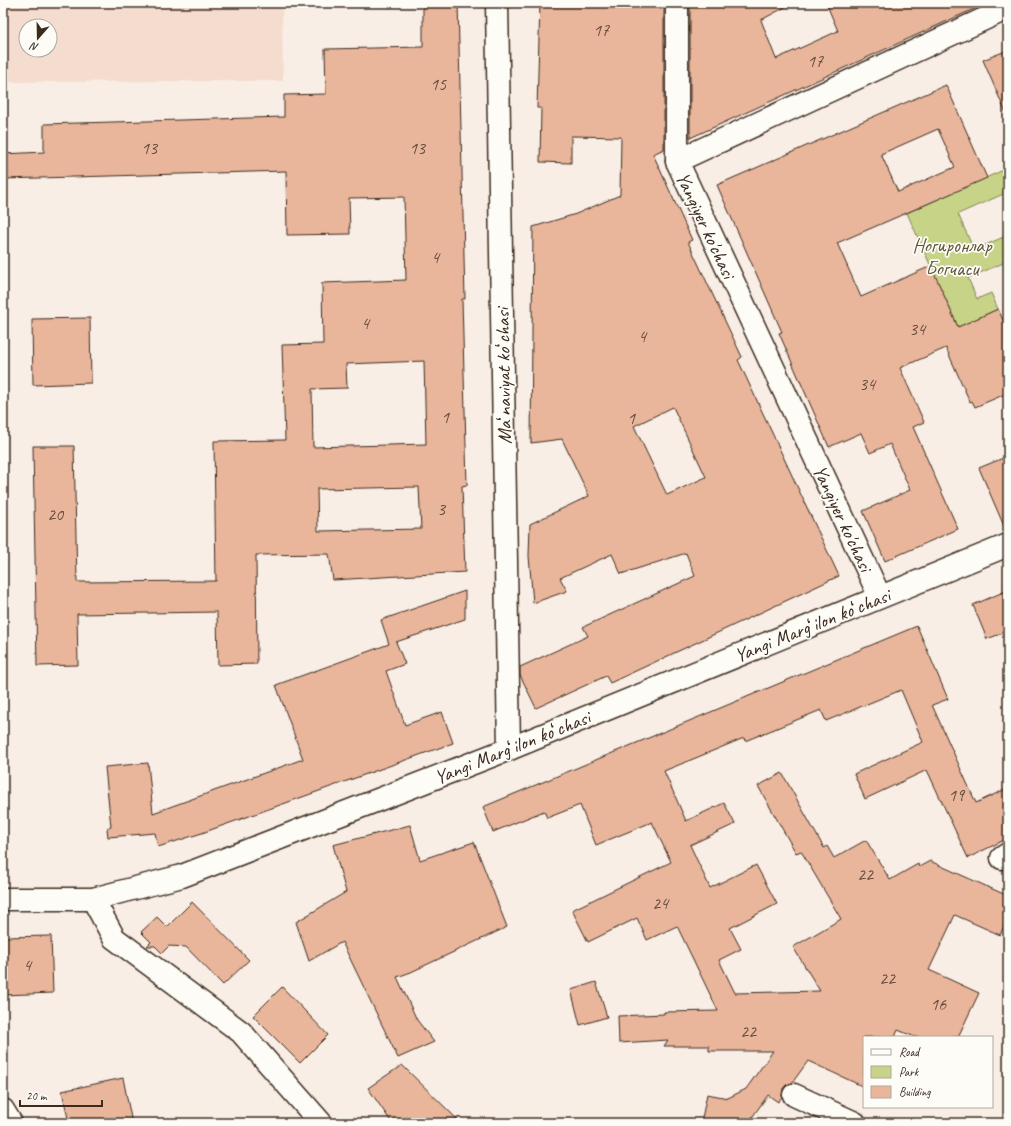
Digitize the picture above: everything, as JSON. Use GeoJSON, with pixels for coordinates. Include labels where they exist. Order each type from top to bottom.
{"type":"FeatureCollection","features":[{"type":"Feature","properties":{"kind":"street","name":"Maʻnaviyat koʻchasi"},"geometry":{"type":"LineString","coordinates":[[497,3],[509,748]]}},
{"type":"Feature","properties":{"kind":"street"},"geometry":{"type":"LineString","coordinates":[[676,161],[677,3]]}},
{"type":"Feature","properties":{"kind":"street","name":"Yangiyer ko'chasi"},"geometry":{"type":"LineString","coordinates":[[880,597],[676,161],[1008,8]]}},
{"type":"Feature","properties":{"kind":"street","name":"Yangi Margʻilon koʻchasi"},"geometry":{"type":"LineString","coordinates":[[3,899],[93,899],[182,876],[509,748],[1008,545]]}},
{"type":"Feature","properties":{"kind":"street"},"geometry":{"type":"LineString","coordinates":[[93,899],[114,938],[241,1032],[321,1123]]}},
{"type":"Feature","properties":{"kind":"street"},"geometry":{"type":"LineString","coordinates":[[794,1095],[855,1123]]}},
{"type":"Feature","properties":{"kind":"shaded area"},"geometry":{"type":"Polygon","coordinates":[[[3,3],[282,3],[283,81],[3,82],[3,3]]]}},
{"type":"Feature","properties":{"kind":"green space","name":"Ногиронлар Богчаси"},"geometry":{"type":"Polygon","coordinates":[[[1008,168],[1008,192],[958,214],[974,250],[1008,235],[1008,261],[968,278],[977,299],[991,293],[998,309],[958,327],[907,213],[1008,168]]]}},
{"type":"Feature","properties":{"kind":"building"},"geometry":{"type":"Polygon","coordinates":[[[423,3],[458,3],[465,299],[462,299],[467,485],[462,486],[465,572],[333,580],[329,554],[256,555],[257,664],[218,665],[217,612],[77,614],[78,665],[37,666],[33,446],[74,446],[77,582],[216,581],[214,441],[285,440],[282,345],[323,344],[322,283],[406,280],[404,197],[349,198],[350,234],[287,235],[286,171],[3,179],[3,154],[44,152],[44,124],[284,117],[284,95],[326,94],[325,49],[423,47],[423,3]],[[424,361],[346,364],[347,388],[312,389],[313,447],[426,444],[424,361]],[[419,487],[317,489],[318,531],[421,529],[419,487]]]}},
{"type":"Feature","properties":{"kind":"building"},"geometry":{"type":"Polygon","coordinates":[[[540,3],[664,3],[664,149],[653,154],[692,240],[688,242],[742,357],[738,360],[839,576],[610,683],[606,676],[536,708],[520,675],[520,667],[588,636],[583,627],[695,576],[686,553],[621,574],[612,554],[560,578],[567,591],[533,603],[529,556],[530,524],[589,496],[562,439],[531,443],[533,227],[576,214],[620,195],[621,137],[571,136],[571,163],[540,162],[541,108],[537,108],[540,3]],[[673,407],[634,426],[667,495],[706,477],[673,407]]]}},
{"type":"Feature","properties":{"kind":"building"},"geometry":{"type":"Polygon","coordinates":[[[690,3],[793,3],[761,20],[776,59],[838,31],[826,3],[987,3],[690,138],[690,3]]]}},
{"type":"Feature","properties":{"kind":"building"},"geometry":{"type":"Polygon","coordinates":[[[1008,50],[1008,118],[983,60],[1008,50]]]}},
{"type":"Feature","properties":{"kind":"building"},"geometry":{"type":"Polygon","coordinates":[[[946,85],[987,178],[837,243],[861,297],[931,266],[958,327],[998,309],[1008,331],[1008,393],[975,407],[972,401],[970,402],[946,348],[900,368],[924,422],[913,427],[958,529],[885,561],[863,511],[910,490],[890,444],[870,453],[861,433],[829,447],[779,333],[782,332],[717,185],[946,85]],[[938,129],[881,154],[898,192],[955,167],[938,129]]]}},
{"type":"Feature","properties":{"kind":"building"},"geometry":{"type":"Polygon","coordinates":[[[90,318],[91,383],[33,385],[32,319],[90,318]]]}},
{"type":"Feature","properties":{"kind":"building"},"geometry":{"type":"Polygon","coordinates":[[[1008,456],[1008,533],[1007,533],[979,468],[1008,456]]]}},
{"type":"Feature","properties":{"kind":"building"},"geometry":{"type":"Polygon","coordinates":[[[1008,590],[1008,631],[987,639],[973,605],[1008,590]]]}},
{"type":"Feature","properties":{"kind":"building"},"geometry":{"type":"Polygon","coordinates":[[[465,591],[465,619],[396,642],[405,664],[386,671],[405,725],[442,712],[453,743],[202,833],[158,847],[155,833],[108,837],[107,829],[111,827],[105,767],[148,763],[153,813],[303,759],[276,685],[389,644],[381,620],[465,591]]]}},
{"type":"Feature","properties":{"kind":"building"},"geometry":{"type":"Polygon","coordinates":[[[917,626],[948,699],[932,705],[976,803],[1008,788],[1008,838],[968,858],[927,770],[865,799],[854,774],[923,742],[901,690],[826,721],[821,710],[745,741],[744,738],[664,771],[686,821],[724,803],[735,824],[690,845],[710,888],[756,865],[777,904],[730,928],[741,949],[719,960],[735,993],[820,991],[793,947],[841,919],[801,851],[796,853],[758,786],[782,773],[824,848],[827,846],[834,858],[866,840],[890,880],[918,864],[919,867],[930,861],[1008,896],[1008,917],[1000,935],[955,915],[929,970],[979,993],[958,1036],[913,1036],[898,1030],[895,1036],[863,1036],[863,1087],[808,1061],[792,1083],[786,1085],[783,1089],[782,1097],[778,1102],[768,1095],[748,1123],[701,1123],[707,1094],[728,1098],[746,1089],[773,1051],[709,1051],[709,1046],[664,1046],[668,1040],[619,1043],[618,1016],[664,1014],[664,1012],[718,1011],[677,926],[647,940],[637,918],[588,942],[572,910],[671,862],[652,822],[596,845],[580,805],[547,818],[544,811],[493,832],[483,807],[917,626]]]}},
{"type":"Feature","properties":{"kind":"building"},"geometry":{"type":"Polygon","coordinates":[[[410,825],[420,860],[474,842],[507,927],[411,972],[397,977],[417,1020],[434,1042],[398,1058],[342,942],[309,961],[296,922],[346,892],[333,845],[410,825]]]}},
{"type":"Feature","properties":{"kind":"building"},"geometry":{"type":"Polygon","coordinates":[[[192,902],[249,960],[223,985],[186,947],[169,946],[162,953],[155,946],[147,946],[151,942],[141,932],[157,917],[167,927],[192,902]]]}},
{"type":"Feature","properties":{"kind":"building"},"geometry":{"type":"Polygon","coordinates":[[[51,936],[53,993],[3,995],[3,937],[51,936]]]}},
{"type":"Feature","properties":{"kind":"building"},"geometry":{"type":"Polygon","coordinates":[[[596,982],[607,1017],[580,1025],[571,990],[596,982]]]}},
{"type":"Feature","properties":{"kind":"building"},"geometry":{"type":"Polygon","coordinates":[[[282,987],[328,1035],[300,1063],[253,1016],[282,987]]]}},
{"type":"Feature","properties":{"kind":"building"},"geometry":{"type":"Polygon","coordinates":[[[402,1065],[461,1123],[392,1123],[368,1088],[402,1065]]]}},
{"type":"Feature","properties":{"kind":"building"},"geometry":{"type":"Polygon","coordinates":[[[123,1078],[132,1123],[69,1123],[62,1091],[123,1078]]]}}]}
